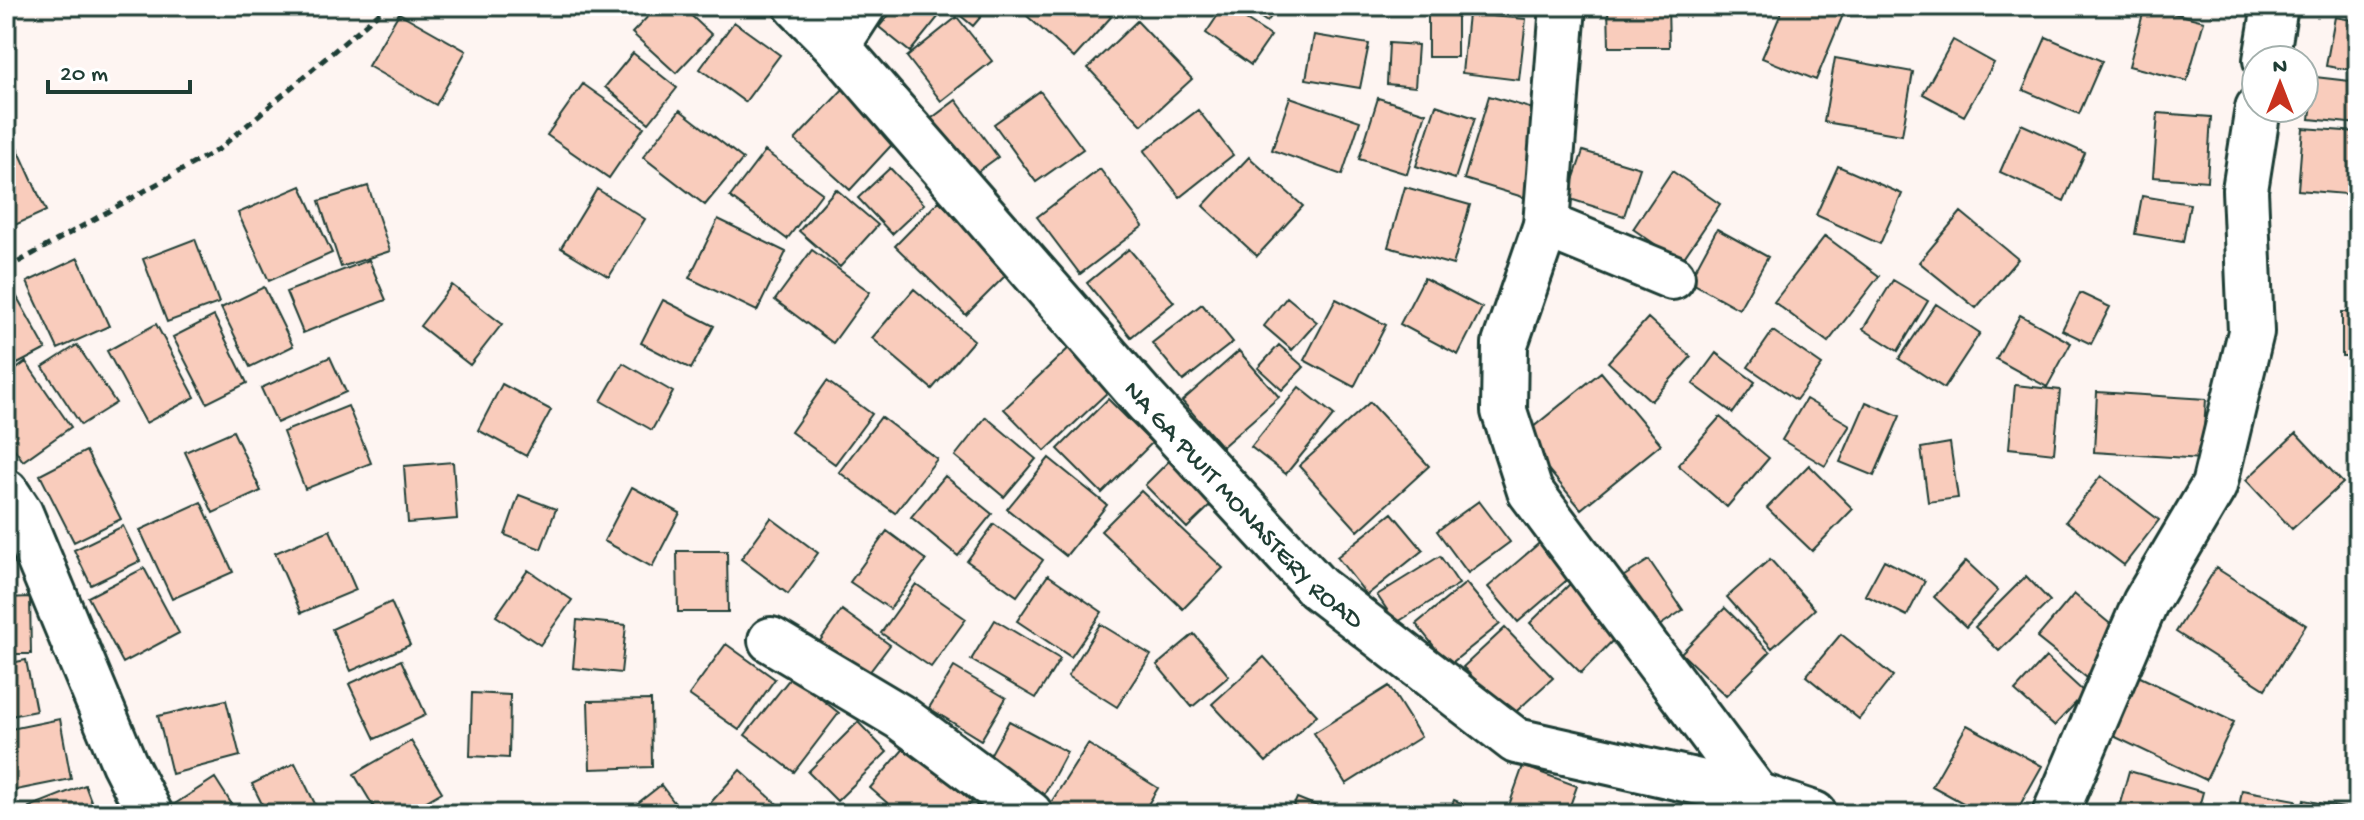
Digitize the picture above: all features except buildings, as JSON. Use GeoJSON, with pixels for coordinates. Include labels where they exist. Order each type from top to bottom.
{"type":"FeatureCollection","features":[{"type":"Feature","properties":{"kind":"street","name":"NA GA PWIT MONASTERY ROAD"},"geometry":{"type":"LineString","coordinates":[[797,6],[837,46],[1144,399],[1318,588],[1516,741],[1757,795],[1814,814]]}},
{"type":"Feature","properties":{"kind":"street"},"geometry":{"type":"LineString","coordinates":[[837,46],[863,6]]}},
{"type":"Feature","properties":{"kind":"street"},"geometry":{"type":"LineString","coordinates":[[1563,6],[1546,225],[1505,344],[1504,411],[1530,491],[1757,795]]}},
{"type":"Feature","properties":{"kind":"street"},"geometry":{"type":"LineString","coordinates":[[2269,44],[2275,6]]}},
{"type":"Feature","properties":{"kind":"street"},"geometry":{"type":"LineString","coordinates":[[2055,814],[2145,603],[2214,486],[2251,332],[2245,190],[2255,124]]}},
{"type":"Feature","properties":{"kind":"street"},"geometry":{"type":"LineString","coordinates":[[1546,225],[1672,277]]}},
{"type":"Feature","properties":{"kind":"street"},"geometry":{"type":"LineString","coordinates":[[6,492],[20,513],[124,763],[150,814]]}},
{"type":"Feature","properties":{"kind":"street"},"geometry":{"type":"LineString","coordinates":[[771,640],[900,717],[1030,814]]}},
{"type":"Feature","properties":{"kind":"path"},"geometry":{"type":"LineString","coordinates":[[6,269],[219,149],[387,6]]}}]}
